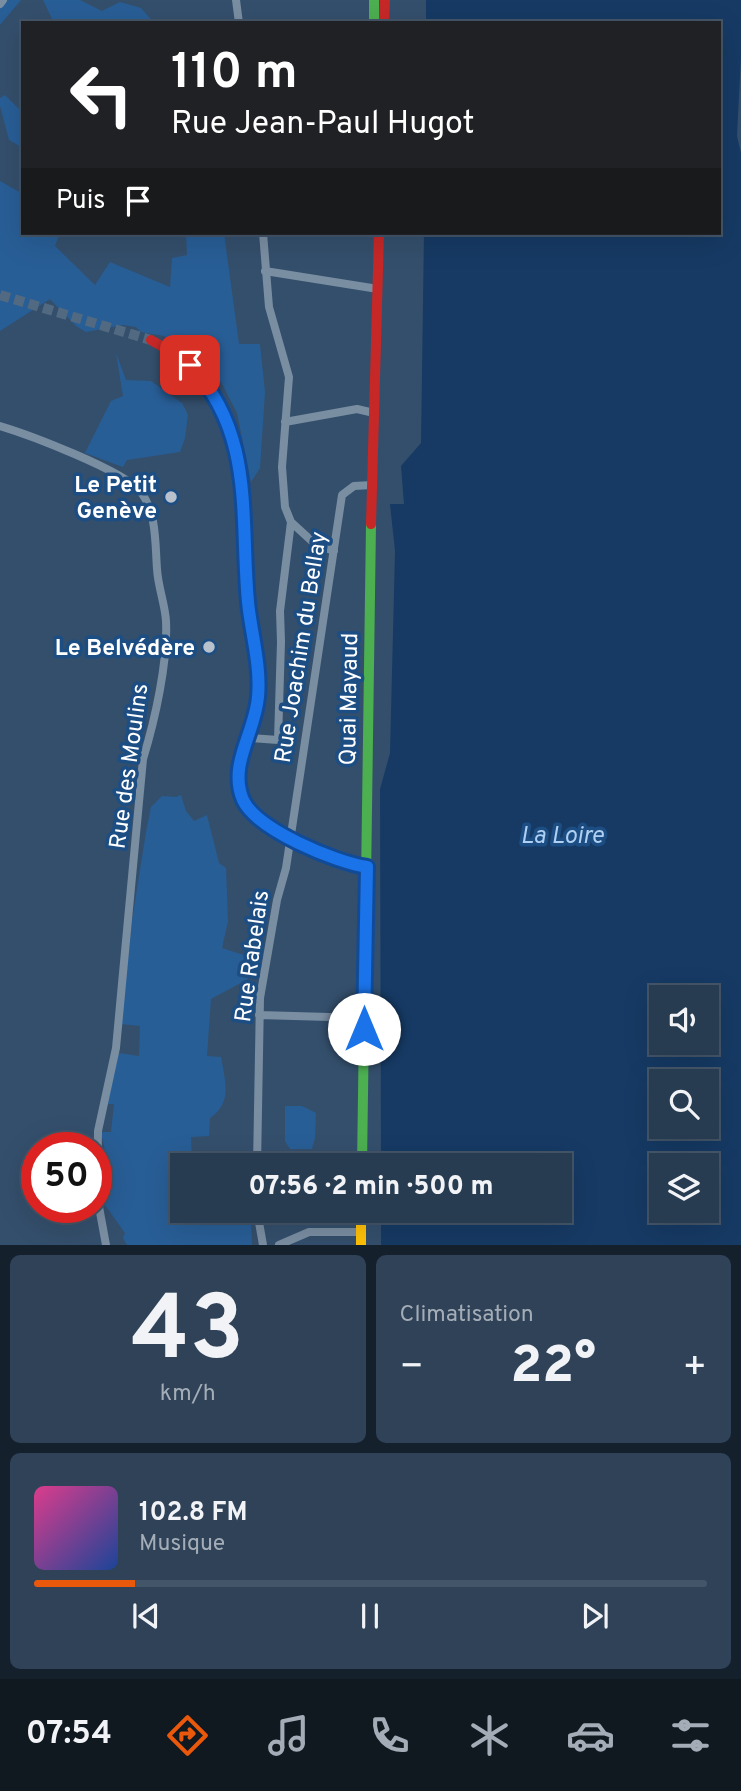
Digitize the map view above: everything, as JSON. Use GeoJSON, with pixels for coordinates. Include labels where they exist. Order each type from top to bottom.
{"type":"FeatureCollection","features":[{"type":"Feature","properties":{"kind":"main road"},"geometry":{"type":"LineString","coordinates":[[374,0],[374,21]]}},
{"type":"Feature","properties":{"kind":"main road"},"geometry":{"type":"LineString","coordinates":[[384,0],[384,21]]}},
{"type":"Feature","properties":{"kind":"main road","name":"Quai Mayaud"},"geometry":{"type":"LineString","coordinates":[[362,1153],[372,485],[379,235]]}},
{"type":"Feature","properties":{"kind":"main road"},"geometry":{"type":"LineString","coordinates":[[151,340],[169,349],[190,365],[209,386],[225,415],[235,444],[244,513],[249,608],[259,679],[258,701],[238,772],[244,800],[257,818],[290,837],[340,861],[367,867]]}},
{"type":"Feature","properties":{"kind":"main road"},"geometry":{"type":"LineString","coordinates":[[361,1223],[361,1245]]}},
{"type":"Feature","properties":{"kind":"street"},"geometry":{"type":"LineString","coordinates":[[236,0],[239,21]]}},
{"type":"Feature","properties":{"kind":"street"},"geometry":{"type":"LineString","coordinates":[[263,235],[269,307],[289,377],[282,467],[285,507],[291,522],[315,544],[334,551]]}},
{"type":"Feature","properties":{"kind":"street"},"geometry":{"type":"LineString","coordinates":[[265,271],[378,289]]}},
{"type":"Feature","properties":{"kind":"street"},"geometry":{"type":"LineString","coordinates":[[285,422],[356,409],[374,413]]}},
{"type":"Feature","properties":{"kind":"street","name":"Rue des Moulins"},"geometry":{"type":"LineString","coordinates":[[0,426],[122,476],[141,492],[150,510],[153,524],[157,576],[165,613],[165,645],[154,719],[143,759],[116,1048],[98,1130],[97,1196],[107,1245]]}},
{"type":"Feature","properties":{"kind":"street","name":"Rue Joachim du Bellay"},"geometry":{"type":"LineString","coordinates":[[290,837],[342,495],[354,486],[372,485]]}},
{"type":"Feature","properties":{"kind":"street"},"geometry":{"type":"LineString","coordinates":[[249,738],[278,740],[280,611],[291,522]]}},
{"type":"Feature","properties":{"kind":"street","name":"Rue Rabelais"},"geometry":{"type":"LineString","coordinates":[[257,1153],[259,1015],[290,837]]}},
{"type":"Feature","properties":{"kind":"street"},"geometry":{"type":"LineString","coordinates":[[259,1015],[364,1018]]}},
{"type":"Feature","properties":{"kind":"street"},"geometry":{"type":"LineString","coordinates":[[259,1223],[263,1245]]}},
{"type":"Feature","properties":{"kind":"street"},"geometry":{"type":"LineString","coordinates":[[279,1245],[309,1232],[361,1232]]}},
{"type":"Feature","properties":{"kind":"shaded area"},"geometry":{"type":"Polygon","coordinates":[[[0,0],[21,0],[0,25],[0,0]]]}},
{"type":"Feature","properties":{"kind":"shaded area"},"geometry":{"type":"Polygon","coordinates":[[[43,0],[80,0],[102,11],[120,2],[141,8],[152,21],[53,21],[43,0]]]}},
{"type":"Feature","properties":{"kind":"shaded area"},"geometry":{"type":"Polygon","coordinates":[[[5,95],[21,111],[21,147],[9,140],[0,98],[5,95]]]}},
{"type":"Feature","properties":{"kind":"shaded area"},"geometry":{"type":"Polygon","coordinates":[[[0,181],[21,193],[21,235],[59,235],[55,246],[95,285],[110,262],[170,287],[172,258],[187,255],[186,235],[224,235],[239,344],[260,344],[265,392],[260,468],[251,482],[237,413],[221,382],[193,355],[164,336],[123,325],[86,332],[76,326],[50,299],[0,331],[0,181]]]}},
{"type":"Feature","properties":{"kind":"shaded area"},"geometry":{"type":"Polygon","coordinates":[[[116,353],[126,380],[151,381],[182,403],[188,415],[180,452],[127,460],[123,467],[85,453],[111,401],[123,396],[116,353]]]}},
{"type":"Feature","properties":{"kind":"shaded area"},"geometry":{"type":"Polygon","coordinates":[[[181,795],[186,811],[194,821],[207,815],[219,863],[226,868],[228,921],[222,948],[253,958],[248,979],[211,999],[207,1056],[221,1057],[225,1098],[210,1118],[209,1136],[191,1137],[192,1153],[170,1153],[170,1223],[251,1223],[252,1245],[127,1245],[123,1238],[125,1233],[112,1215],[111,1132],[114,1104],[106,1104],[119,1053],[139,1056],[140,1026],[121,1024],[132,921],[151,807],[162,796],[181,795]]]}},
{"type":"Feature","properties":{"kind":"shaded area"},"geometry":{"type":"Polygon","coordinates":[[[285,1106],[302,1106],[316,1113],[312,1149],[290,1149],[285,1141],[285,1106]]]}},
{"type":"Feature","properties":{"kind":"water","name":"La Loire"},"geometry":{"type":"Polygon","coordinates":[[[426,0],[741,0],[737,136],[741,153],[741,1245],[381,1245],[381,1223],[572,1223],[572,1153],[381,1153],[380,789],[390,753],[395,551],[390,504],[404,504],[401,466],[421,443],[424,235],[721,235],[721,21],[426,21],[426,0]]]}},
{"type":"Feature","properties":{"kind":"tunnel"},"geometry":{"type":"LineString","coordinates":[[0,295],[151,340]]}},
{"type":"Feature","properties":{"kind":"traffic: fast"},"geometry":{"type":"LineString","coordinates":[[374,0],[374,21]]}},
{"type":"Feature","properties":{"kind":"traffic: fast"},"geometry":{"type":"LineString","coordinates":[[362,1153],[371,524]]}},
{"type":"Feature","properties":{"kind":"traffic: slow"},"geometry":{"type":"LineString","coordinates":[[239,787],[247,803],[274,830],[311,850],[367,867]]}},
{"type":"Feature","properties":{"kind":"traffic: slow"},"geometry":{"type":"LineString","coordinates":[[361,1223],[361,1245]]}},
{"type":"Feature","properties":{"kind":"traffic: jam"},"geometry":{"type":"LineString","coordinates":[[384,21],[385,0]]}},
{"type":"Feature","properties":{"kind":"traffic: jam"},"geometry":{"type":"LineString","coordinates":[[371,524],[379,235]]}},
{"type":"Feature","properties":{"kind":"traffic: jam"},"geometry":{"type":"LineString","coordinates":[[151,340],[183,359],[205,381],[221,408],[232,438],[239,470],[248,599],[258,682],[257,706],[241,763],[239,787]]}},
{"type":"Feature","properties":{"kind":"place","name":"Le Petit Genève"},"geometry":{"type":"Point","coordinates":[171,497]}},
{"type":"Feature","properties":{"kind":"place","name":"Le Belvédère"},"geometry":{"type":"Point","coordinates":[209,647]}},
{"type":"Feature","properties":{"kind":"route"},"geometry":{"type":"LineString","coordinates":[[190,365],[209,386],[225,415],[235,444],[240,471],[249,608],[259,679],[253,725],[238,765],[239,786],[244,800],[257,818],[327,856],[367,867],[364,1029]]}}]}
